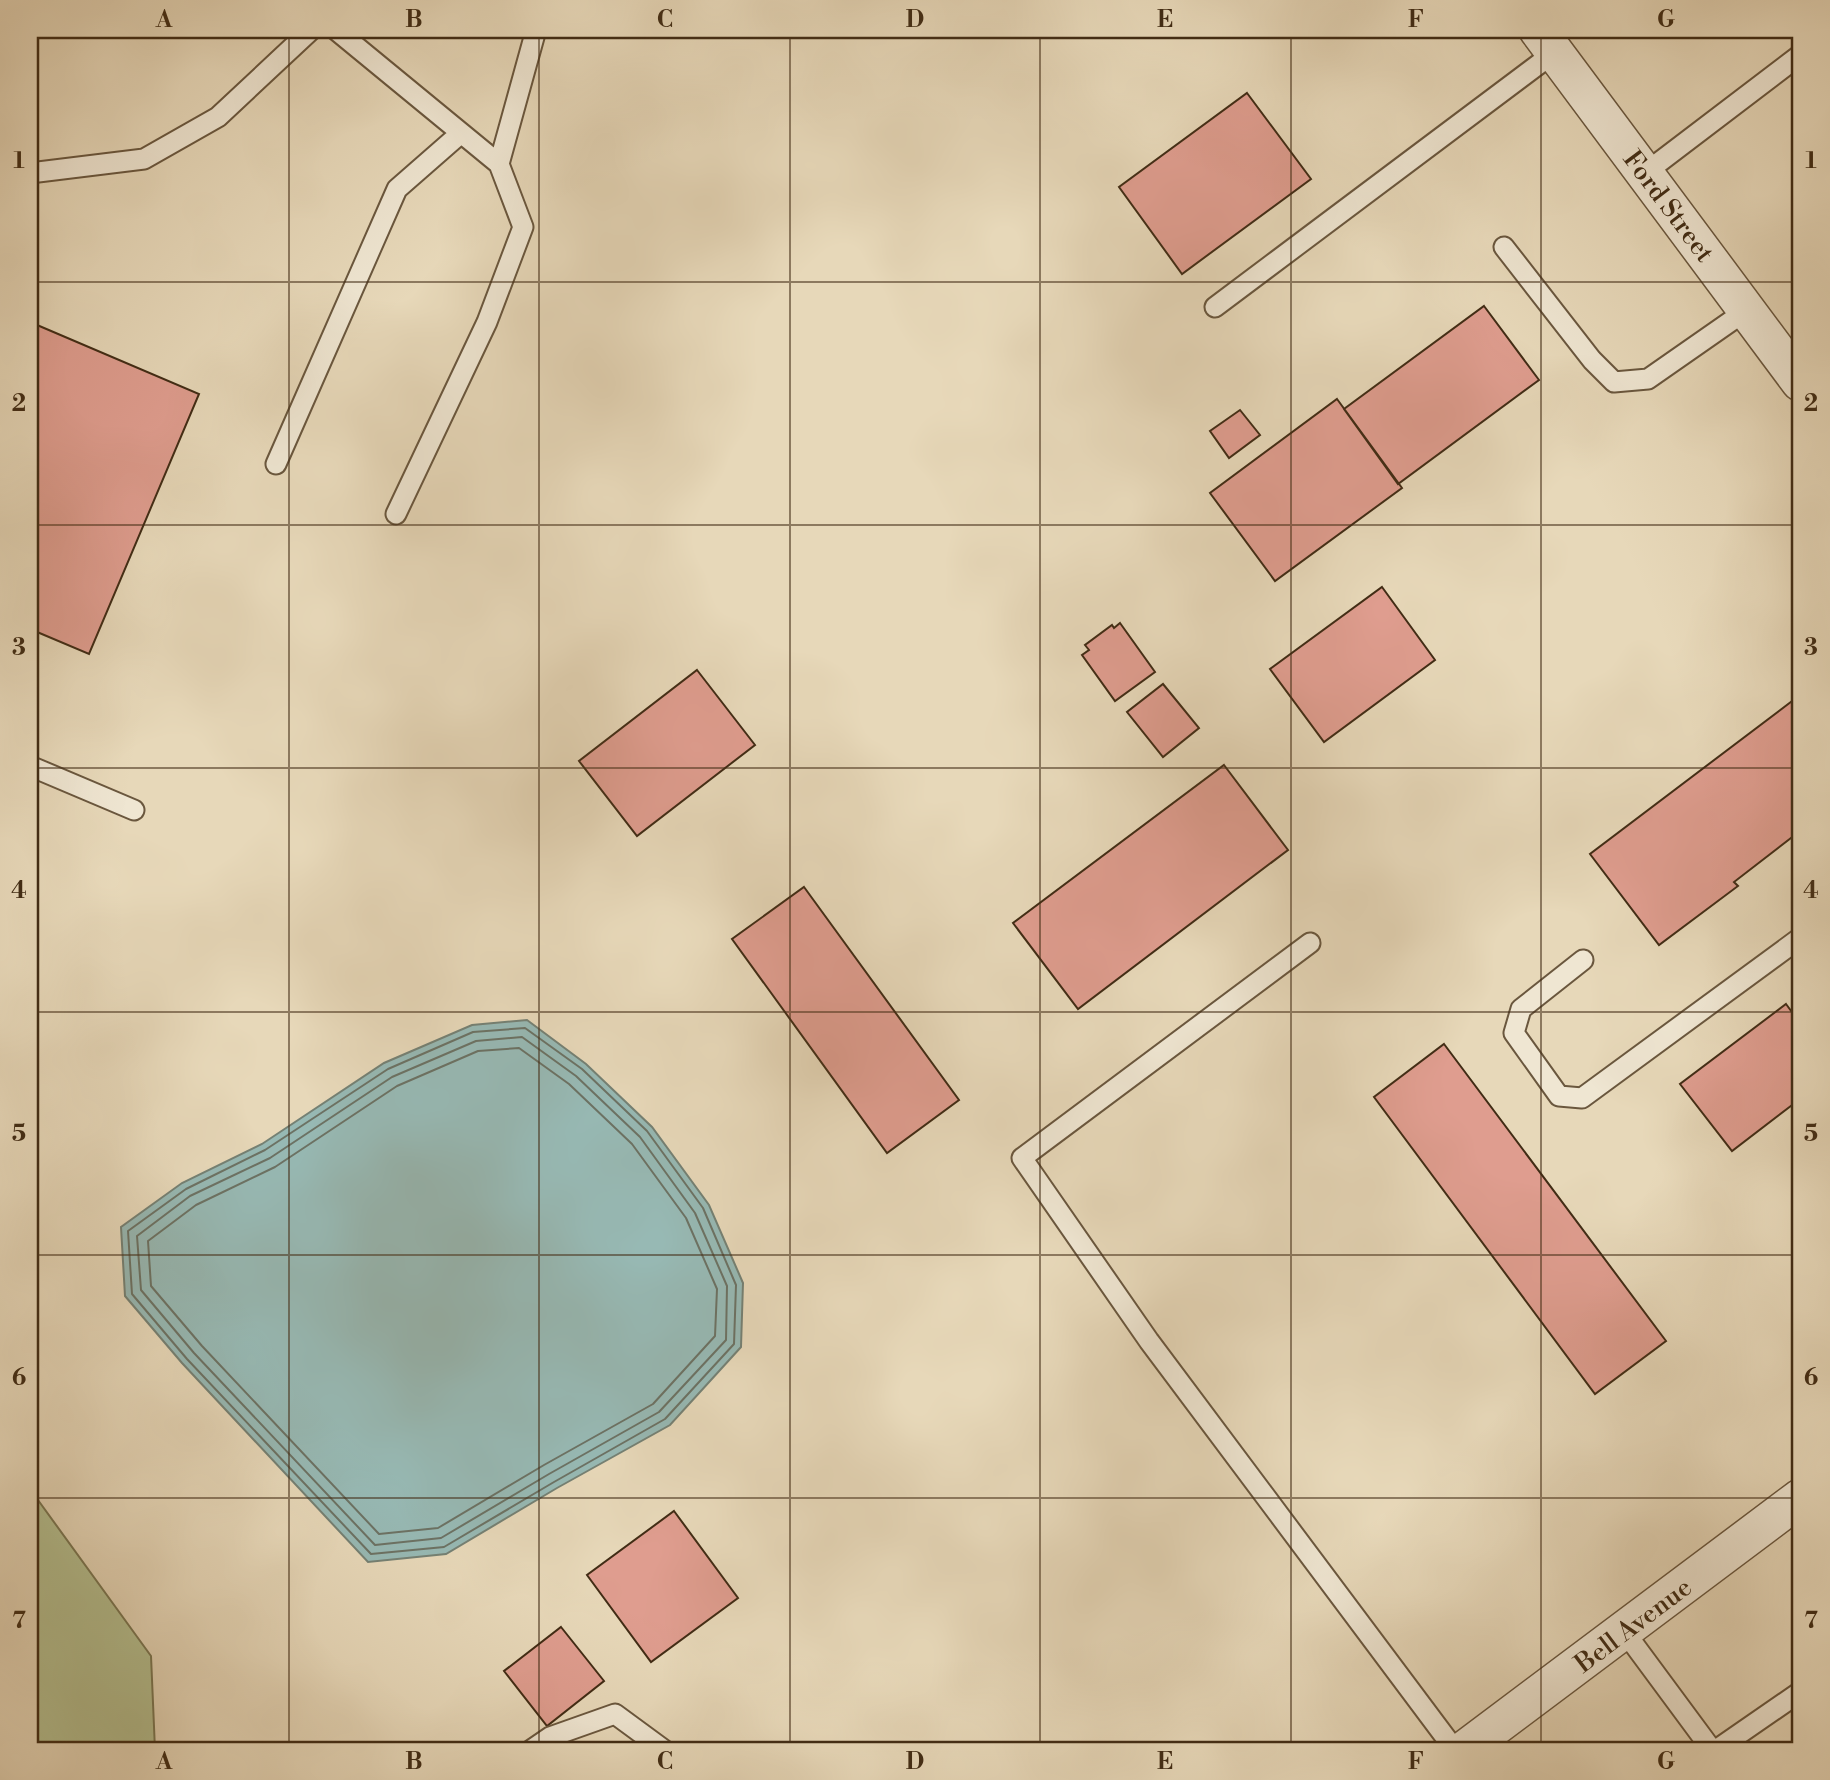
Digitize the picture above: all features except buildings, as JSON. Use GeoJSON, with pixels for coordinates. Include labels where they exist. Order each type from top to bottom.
{"type":"FeatureCollection","features":[{"type":"Feature","properties":{"kind":"street","name":"Ford Street"},"geometry":{"type":"LineString","coordinates":[[1546,41],[1800,382]]}},
{"type":"Feature","properties":{"kind":"street","name":"Bell Avenue"},"geometry":{"type":"LineString","coordinates":[[1464,1750],[1800,1498]]}},
{"type":"Feature","properties":{"kind":"lane"},"geometry":{"type":"LineString","coordinates":[[30,173],[144,159],[218,117],[311,30]]}},
{"type":"Feature","properties":{"kind":"lane"},"geometry":{"type":"LineString","coordinates":[[336,30],[499,164],[523,226],[487,322],[396,514]]}},
{"type":"Feature","properties":{"kind":"lane"},"geometry":{"type":"LineString","coordinates":[[499,164],[536,30]]}},
{"type":"Feature","properties":{"kind":"lane"},"geometry":{"type":"LineString","coordinates":[[1215,307],[1546,41]]}},
{"type":"Feature","properties":{"kind":"lane"},"geometry":{"type":"LineString","coordinates":[[1645,173],[1800,55]]}},
{"type":"Feature","properties":{"kind":"lane"},"geometry":{"type":"LineString","coordinates":[[276,464],[397,190],[461,133]]}},
{"type":"Feature","properties":{"kind":"lane"},"geometry":{"type":"LineString","coordinates":[[1504,247],[1592,360],[1614,382],[1648,379],[1747,310]]}},
{"type":"Feature","properties":{"kind":"lane"},"geometry":{"type":"LineString","coordinates":[[30,766],[134,810]]}},
{"type":"Feature","properties":{"kind":"lane"},"geometry":{"type":"LineString","coordinates":[[1583,960],[1521,1009],[1514,1033],[1559,1096],[1582,1098],[1800,938]]}},
{"type":"Feature","properties":{"kind":"lane"},"geometry":{"type":"LineString","coordinates":[[1310,943],[1022,1158],[1149,1341],[1455,1750]]}},
{"type":"Feature","properties":{"kind":"lane"},"geometry":{"type":"LineString","coordinates":[[1624,1632],[1714,1750],[1800,1692]]}},
{"type":"Feature","properties":{"kind":"lane"},"geometry":{"type":"LineString","coordinates":[[531,1750],[550,1737],[615,1714],[664,1750]]}},
{"type":"Feature","properties":{"kind":"green space"},"geometry":{"type":"Polygon","coordinates":[[[30,1489],[151,1656],[155,1750],[30,1750],[30,1489]]]}},
{"type":"Feature","properties":{"kind":"water"},"geometry":{"type":"Polygon","coordinates":[[[527,1020],[586,1064],[652,1127],[709,1205],[743,1283],[741,1347],[670,1425],[446,1554],[368,1562],[182,1363],[125,1296],[121,1227],[182,1183],[262,1144],[384,1063],[472,1025],[527,1020]]]}}]}
